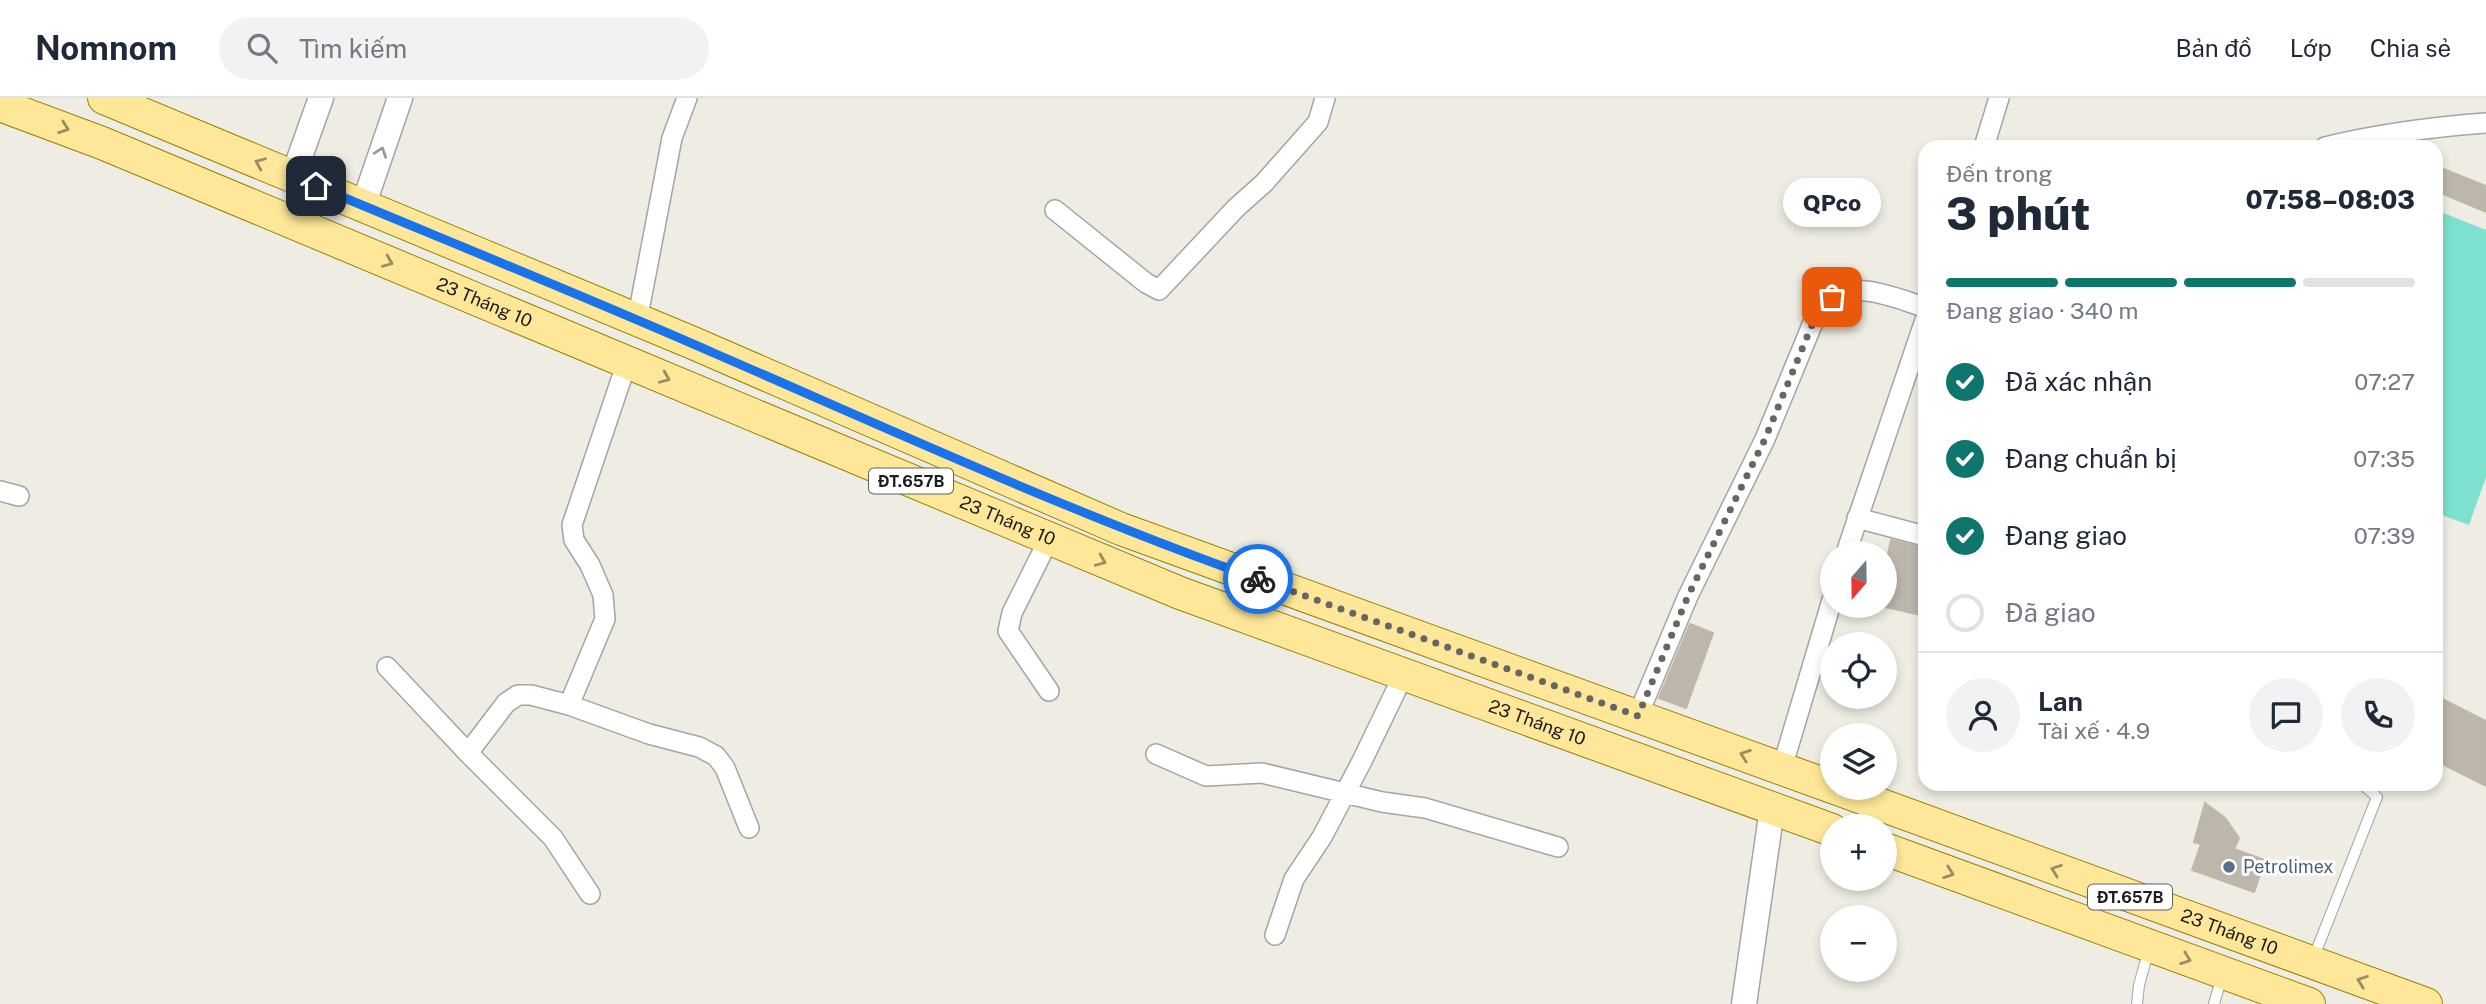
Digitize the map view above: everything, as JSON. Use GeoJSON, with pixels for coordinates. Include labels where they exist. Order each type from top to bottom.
{"type":"FeatureCollection","features":[{"type":"Feature","properties":{"kind":"main road","name":"23 Tháng 10"},"geometry":{"type":"LineString","coordinates":[[104,98],[1177,551],[1820,782]]}},
{"type":"Feature","properties":{"kind":"main road","name":"23 Tháng 10"},"geometry":{"type":"LineString","coordinates":[[0,105],[102,143],[1180,593],[1820,826]]}},
{"type":"Feature","properties":{"kind":"main road"},"geometry":{"type":"LineString","coordinates":[[278,216],[293,176]]}},
{"type":"Feature","properties":{"kind":"main road"},"geometry":{"type":"LineString","coordinates":[[349,246],[363,206]]}},
{"type":"Feature","properties":{"kind":"main road"},"geometry":{"type":"LineString","coordinates":[[627,362],[637,321]]}},
{"type":"Feature","properties":{"kind":"main road"},"geometry":{"type":"LineString","coordinates":[[1772,808],[1782,768]]}},
{"type":"Feature","properties":{"kind":"main road","name":"23 Tháng 10"},"geometry":{"type":"LineString","coordinates":[[1868,800],[2426,1004]]}},
{"type":"Feature","properties":{"kind":"main road","name":"ĐT.657B"},"geometry":{"type":"LineString","coordinates":[[1897,853],[2309,1004]]}},
{"type":"Feature","properties":{"kind":"main road"},"geometry":{"type":"LineString","coordinates":[[2150,946],[2163,909]]}},
{"type":"Feature","properties":{"kind":"street"},"geometry":{"type":"LineString","coordinates":[[293,176],[320,98]]}},
{"type":"Feature","properties":{"kind":"street"},"geometry":{"type":"LineString","coordinates":[[363,206],[400,98]]}},
{"type":"Feature","properties":{"kind":"street"},"geometry":{"type":"LineString","coordinates":[[637,321],[672,138],[687,98]]}},
{"type":"Feature","properties":{"kind":"street"},"geometry":{"type":"LineString","coordinates":[[1055,210],[1146,283],[1159,290],[1236,208],[1264,183],[1318,122],[1325,98]]}},
{"type":"Feature","properties":{"kind":"street"},"geometry":{"type":"LineString","coordinates":[[1986,140],[2000,98]]}},
{"type":"Feature","properties":{"kind":"street"},"geometry":{"type":"LineString","coordinates":[[2357,140],[2447,126],[2486,123]]}},
{"type":"Feature","properties":{"kind":"street"},"geometry":{"type":"LineString","coordinates":[[1638,716],[1688,596],[1765,439],[1819,308],[1832,297],[1853,290],[1918,305]]}},
{"type":"Feature","properties":{"kind":"street"},"geometry":{"type":"LineString","coordinates":[[1850,541],[1918,340]]}},
{"type":"Feature","properties":{"kind":"street"},"geometry":{"type":"LineString","coordinates":[[569,705],[605,618],[603,594],[590,565],[574,540],[572,525],[627,362]]}},
{"type":"Feature","properties":{"kind":"street"},"geometry":{"type":"LineString","coordinates":[[1857,518],[1918,534]]}},
{"type":"Feature","properties":{"kind":"street"},"geometry":{"type":"LineString","coordinates":[[1049,539],[1012,613],[1008,631],[1049,691]]}},
{"type":"Feature","properties":{"kind":"street"},"geometry":{"type":"LineString","coordinates":[[1782,768],[1827,618]]}},
{"type":"Feature","properties":{"kind":"street"},"geometry":{"type":"LineString","coordinates":[[387,667],[547,831],[590,894]]}},
{"type":"Feature","properties":{"kind":"street"},"geometry":{"type":"LineString","coordinates":[[1275,935],[1294,879],[1322,837],[1403,676]]}},
{"type":"Feature","properties":{"kind":"street"},"geometry":{"type":"LineString","coordinates":[[468,752],[506,703],[518,695],[531,695],[569,705],[649,734],[699,747],[716,756],[725,768],[749,828]]}},
{"type":"Feature","properties":{"kind":"street"},"geometry":{"type":"LineString","coordinates":[[1156,754],[1206,776],[1262,773],[1345,794],[1425,808],[1558,847]]}},
{"type":"Feature","properties":{"kind":"street"},"geometry":{"type":"LineString","coordinates":[[1744,1004],[1772,808]]}},
{"type":"Feature","properties":{"kind":"lane"},"geometry":{"type":"LineString","coordinates":[[2311,963],[2377,797],[2370,791]]}},
{"type":"Feature","properties":{"kind":"lane"},"geometry":{"type":"LineString","coordinates":[[2137,1004],[2139,985],[2150,946]]}},
{"type":"Feature","properties":{"kind":"lane"},"geometry":{"type":"LineString","coordinates":[[2214,1004],[2223,972]]}},
{"type":"Feature","properties":{"kind":"shaded area"},"geometry":{"type":"Polygon","coordinates":[[[2443,213],[2486,230],[2486,477],[2469,525],[2443,516],[2443,213]]]}},
{"type":"Feature","properties":{"kind":"building"},"geometry":{"type":"Polygon","coordinates":[[[2443,169],[2486,186],[2486,212],[2443,194],[2443,169]]]}},
{"type":"Feature","properties":{"kind":"building"},"geometry":{"type":"Polygon","coordinates":[[[1897,541],[1918,546],[1918,614],[1897,610],[1897,541]]]}},
{"type":"Feature","properties":{"kind":"building"},"geometry":{"type":"Polygon","coordinates":[[[1690,624],[1713,633],[1686,708],[1659,698],[1690,624]]]}},
{"type":"Feature","properties":{"kind":"building"},"geometry":{"type":"Polygon","coordinates":[[[2443,700],[2486,721],[2486,786],[2443,764],[2443,700]]]}},
{"type":"Feature","properties":{"kind":"building"},"geometry":{"type":"Polygon","coordinates":[[[2205,803],[2225,818],[2239,838],[2234,849],[2265,860],[2254,892],[2192,870],[2201,844],[2194,842],[2205,803]]]}},
{"type":"Feature","properties":{"kind":"way so far"},"geometry":{"type":"LineString","coordinates":[[1258,579],[1638,716],[1688,596],[1765,439],[1819,308],[1832,297]]}},
{"type":"Feature","properties":{"kind":"place","name":"QPco"},"geometry":{"type":"Point","coordinates":[1832,297]}},
{"type":"Feature","properties":{"kind":"place","name":"Petrolimex"},"geometry":{"type":"Point","coordinates":[2229,867]}},
{"type":"Feature","properties":{"kind":"route"},"geometry":{"type":"LineString","coordinates":[[316,186],[693,343],[1069,507],[1177,551],[1258,579]]}}]}
